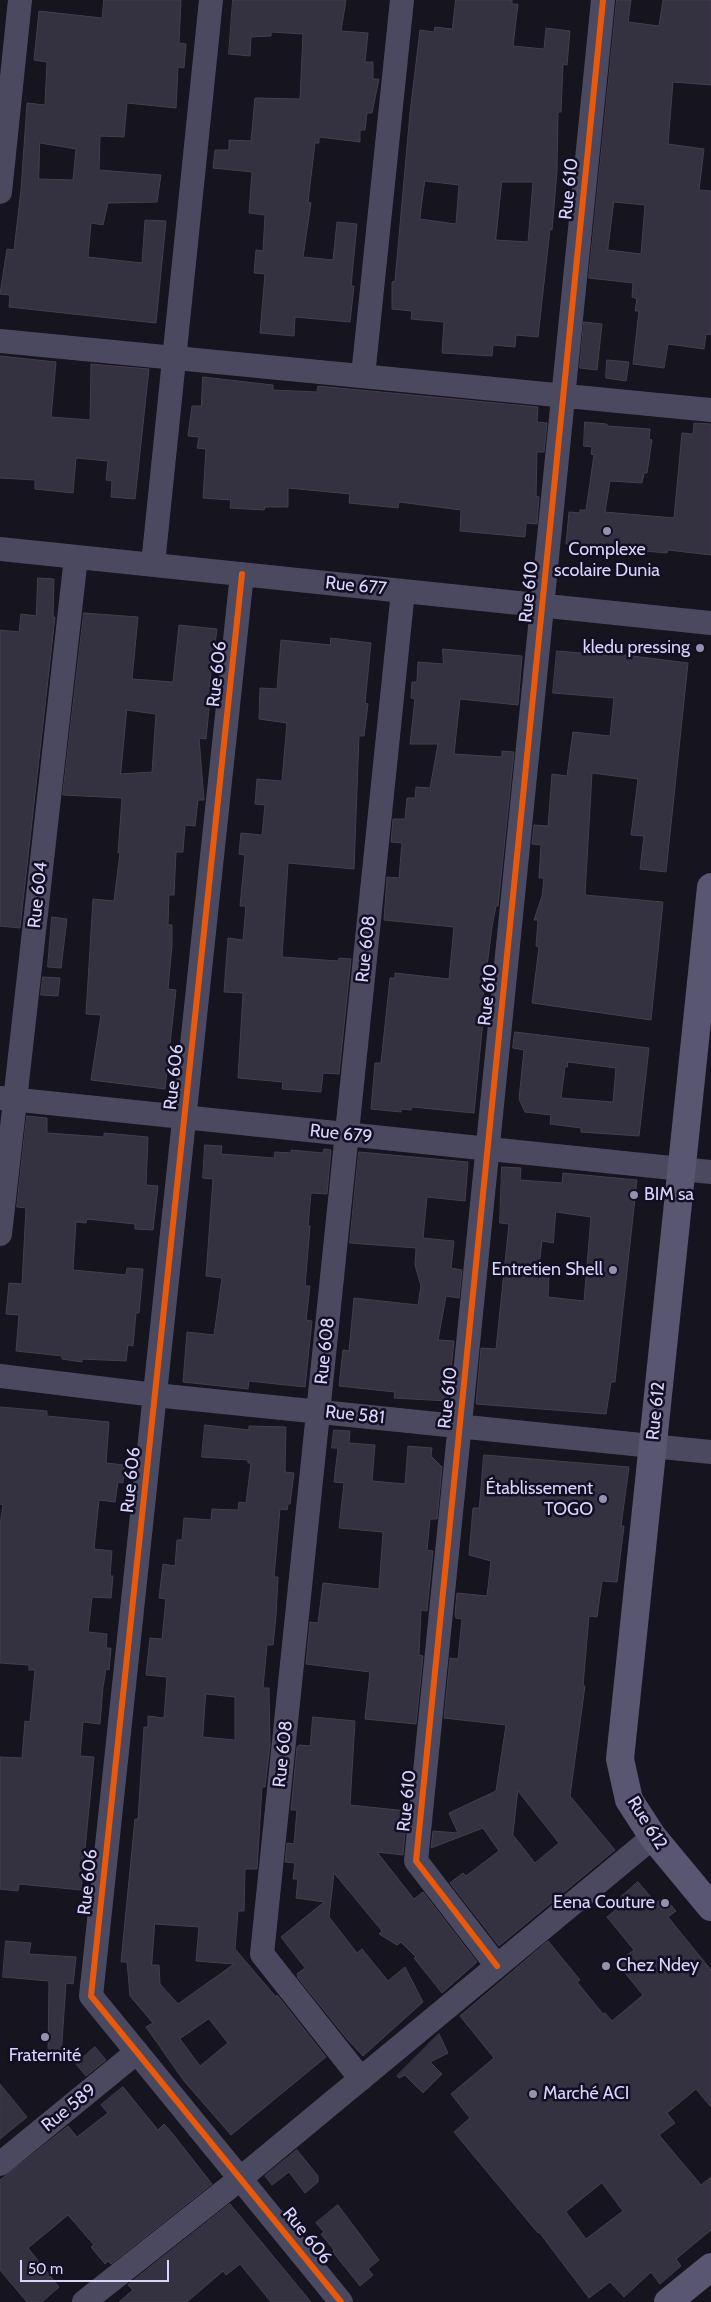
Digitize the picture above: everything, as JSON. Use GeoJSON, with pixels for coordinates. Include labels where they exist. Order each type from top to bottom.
{"type":"FeatureCollection","features":[{"type":"Feature","properties":{"kind":"street"},"geometry":{"type":"LineString","coordinates":[[0,192],[20,0]]}},
{"type":"Feature","properties":{"kind":"street"},"geometry":{"type":"LineString","coordinates":[[153,564],[211,0]]}},
{"type":"Feature","properties":{"kind":"street"},"geometry":{"type":"LineString","coordinates":[[363,376],[402,0]]}},
{"type":"Feature","properties":{"kind":"street","name":"Rue 610"},"geometry":{"type":"LineString","coordinates":[[497,1966],[416,1861],[604,0]]}},
{"type":"Feature","properties":{"kind":"street"},"geometry":{"type":"LineString","coordinates":[[0,341],[711,410]]}},
{"type":"Feature","properties":{"kind":"street","name":"Rue 677"},"geometry":{"type":"LineString","coordinates":[[0,549],[711,623]]}},
{"type":"Feature","properties":{"kind":"street","name":"Rue 604"},"geometry":{"type":"LineString","coordinates":[[0,1234],[8,1098],[76,556]]}},
{"type":"Feature","properties":{"kind":"street","name":"Rue 606"},"geometry":{"type":"LineString","coordinates":[[242,574],[91,1996],[241,2178],[337,2301]]}},
{"type":"Feature","properties":{"kind":"street","name":"Rue 608"},"geometry":{"type":"LineString","coordinates":[[361,2078],[262,1954],[404,591]]}},
{"type":"Feature","properties":{"kind":"street","name":"Rue 612"},"geometry":{"type":"LineString","coordinates":[[711,887],[703,1038],[681,1171],[620,1759],[629,1800],[653,1837],[711,1907]]}},
{"type":"Feature","properties":{"kind":"street","name":"Rue 679"},"geometry":{"type":"LineString","coordinates":[[8,1098],[681,1171],[711,1172]]}},
{"type":"Feature","properties":{"kind":"street","name":"Rue 581"},"geometry":{"type":"LineString","coordinates":[[0,1376],[155,1395],[711,1452]]}},
{"type":"Feature","properties":{"kind":"street"},"geometry":{"type":"LineString","coordinates":[[84,2302],[241,2178],[653,1837]]}},
{"type":"Feature","properties":{"kind":"street","name":"Rue 589"},"geometry":{"type":"LineString","coordinates":[[2,2159],[137,2052]]}},
{"type":"Feature","properties":{"kind":"street"},"geometry":{"type":"LineString","coordinates":[[668,2302],[711,2266]]}},
{"type":"Feature","properties":{"kind":"building"},"geometry":{"type":"Polygon","coordinates":[[[104,0],[181,0],[179,43],[186,44],[184,68],[178,67],[176,108],[127,103],[124,137],[100,136],[99,170],[161,175],[157,202],[108,203],[103,225],[91,223],[88,257],[142,263],[145,220],[166,221],[156,323],[9,307],[10,295],[0,294],[7,249],[14,250],[21,190],[27,103],[45,105],[47,62],[34,60],[39,11],[102,18],[104,0]],[[40,143],[39,179],[73,180],[76,149],[40,143]]]}},
{"type":"Feature","properties":{"kind":"building"},"geometry":{"type":"Polygon","coordinates":[[[233,0],[346,0],[341,31],[368,33],[365,62],[373,62],[373,79],[379,79],[372,113],[367,113],[365,130],[360,130],[360,142],[319,137],[319,143],[315,143],[308,202],[311,203],[303,257],[333,260],[337,222],[357,224],[351,286],[354,286],[350,322],[295,317],[294,336],[260,333],[265,274],[254,273],[256,250],[263,251],[265,215],[249,213],[252,172],[213,168],[215,150],[229,150],[229,140],[251,141],[255,98],[300,99],[303,34],[271,32],[271,36],[251,37],[250,56],[229,54],[233,0]]]}},
{"type":"Feature","properties":{"kind":"building"},"geometry":{"type":"Polygon","coordinates":[[[456,0],[512,0],[512,4],[518,4],[513,46],[544,49],[546,28],[570,31],[567,65],[563,64],[561,112],[558,112],[557,171],[552,230],[550,229],[538,337],[516,335],[515,347],[493,345],[492,356],[442,353],[444,322],[411,319],[412,311],[392,309],[392,282],[395,281],[410,113],[420,30],[434,32],[435,27],[452,29],[456,0]],[[425,181],[420,219],[456,224],[459,185],[425,181]],[[502,182],[496,240],[528,242],[533,182],[502,182]]]}},
{"type":"Feature","properties":{"kind":"building"},"geometry":{"type":"Polygon","coordinates":[[[617,0],[631,0],[628,22],[659,26],[663,0],[711,0],[711,85],[673,82],[668,144],[704,149],[699,190],[711,191],[711,335],[706,334],[704,349],[668,344],[664,368],[633,364],[639,311],[635,311],[637,299],[632,297],[633,283],[589,278],[617,0]],[[614,202],[608,250],[641,254],[645,205],[614,202]]]}},
{"type":"Feature","properties":{"kind":"building"},"geometry":{"type":"Polygon","coordinates":[[[584,322],[602,324],[597,370],[580,368],[584,322]]]}},
{"type":"Feature","properties":{"kind":"building"},"geometry":{"type":"Polygon","coordinates":[[[0,356],[56,362],[51,417],[90,420],[91,364],[149,369],[135,499],[111,497],[112,481],[106,480],[108,461],[76,458],[73,493],[35,489],[35,480],[0,478],[0,356]]]}},
{"type":"Feature","properties":{"kind":"building"},"geometry":{"type":"Polygon","coordinates":[[[607,360],[629,362],[626,381],[606,378],[607,360]]]}},
{"type":"Feature","properties":{"kind":"building"},"geometry":{"type":"Polygon","coordinates":[[[203,377],[273,385],[273,390],[317,392],[318,386],[538,407],[537,422],[547,423],[544,452],[537,452],[536,496],[539,497],[537,524],[526,523],[525,537],[460,531],[461,510],[399,502],[398,508],[349,503],[350,494],[288,488],[288,507],[265,507],[264,510],[230,508],[231,500],[203,498],[206,449],[197,448],[199,437],[188,436],[192,406],[201,406],[203,377]]]}},
{"type":"Feature","properties":{"kind":"building"},"geometry":{"type":"Polygon","coordinates":[[[585,422],[607,424],[607,426],[650,429],[649,439],[652,440],[647,473],[644,473],[642,483],[610,481],[605,512],[674,518],[682,433],[693,434],[694,423],[711,424],[711,555],[668,550],[667,553],[566,544],[569,512],[580,513],[580,510],[586,510],[594,455],[591,454],[592,447],[584,446],[585,422]]]}},
{"type":"Feature","properties":{"kind":"building"},"geometry":{"type":"Polygon","coordinates":[[[38,578],[54,579],[53,617],[55,617],[20,928],[0,926],[0,630],[19,632],[21,614],[36,616],[38,578]]]}},
{"type":"Feature","properties":{"kind":"building"},"geometry":{"type":"Polygon","coordinates":[[[84,613],[138,617],[132,679],[173,682],[179,625],[217,629],[209,688],[211,689],[206,739],[199,738],[204,800],[198,800],[195,826],[185,825],[183,852],[176,852],[174,895],[169,895],[168,925],[172,925],[172,945],[168,989],[176,990],[165,1089],[91,1080],[101,1015],[86,1014],[93,899],[114,901],[120,853],[118,853],[122,798],[63,795],[84,613]],[[127,710],[121,774],[152,772],[156,714],[127,710]]]}},
{"type":"Feature","properties":{"kind":"building"},"geometry":{"type":"Polygon","coordinates":[[[331,638],[371,643],[365,703],[368,704],[364,736],[359,736],[354,869],[288,863],[282,957],[338,961],[339,958],[351,959],[339,1074],[323,1073],[321,1092],[282,1089],[283,1082],[238,1078],[243,993],[224,992],[228,938],[243,940],[246,906],[240,906],[245,855],[239,854],[241,833],[262,835],[265,805],[255,804],[257,779],[282,781],[287,723],[259,719],[260,688],[277,689],[281,640],[330,645],[331,638]]]}},
{"type":"Feature","properties":{"kind":"building"},"geometry":{"type":"Polygon","coordinates":[[[443,649],[522,656],[518,705],[460,699],[454,754],[502,757],[502,751],[514,752],[498,906],[496,906],[492,927],[480,1020],[483,1020],[474,1113],[412,1107],[411,1110],[401,1109],[401,1112],[371,1109],[375,1063],[381,1063],[390,978],[395,978],[395,973],[449,979],[454,927],[384,920],[387,877],[399,878],[402,843],[391,842],[393,819],[405,819],[407,798],[415,798],[416,787],[430,788],[438,744],[410,744],[415,699],[411,698],[412,682],[417,682],[418,662],[443,664],[443,649]]]}},
{"type":"Feature","properties":{"kind":"building"},"geometry":{"type":"Polygon","coordinates":[[[557,651],[617,656],[617,654],[688,663],[666,872],[640,869],[644,836],[631,835],[638,779],[592,773],[585,895],[663,902],[651,1020],[532,1003],[539,947],[536,946],[538,920],[534,920],[542,896],[544,878],[539,878],[541,845],[532,844],[534,825],[548,826],[552,774],[567,776],[573,732],[610,736],[614,698],[553,693],[557,651]]]}},
{"type":"Feature","properties":{"kind":"building"},"geometry":{"type":"Polygon","coordinates":[[[52,917],[67,919],[61,968],[48,967],[52,917]]]}},
{"type":"Feature","properties":{"kind":"building"},"geometry":{"type":"Polygon","coordinates":[[[43,977],[60,978],[58,996],[41,995],[43,977]]]}},
{"type":"Feature","properties":{"kind":"building"},"geometry":{"type":"Polygon","coordinates":[[[515,1032],[649,1048],[639,1136],[581,1132],[581,1128],[550,1124],[551,1115],[525,1112],[519,1099],[524,1050],[513,1048],[515,1032]],[[568,1062],[567,1067],[565,1067],[561,1098],[613,1102],[616,1068],[568,1062]]]}},
{"type":"Feature","properties":{"kind":"building"},"geometry":{"type":"Polygon","coordinates":[[[27,1116],[47,1118],[47,1133],[104,1137],[104,1133],[148,1137],[146,1185],[158,1186],[153,1230],[135,1229],[135,1224],[87,1219],[86,1223],[76,1222],[73,1270],[126,1275],[127,1268],[143,1269],[139,1313],[136,1313],[133,1346],[128,1345],[126,1361],[82,1359],[82,1362],[62,1359],[62,1356],[16,1351],[19,1315],[6,1314],[9,1283],[22,1284],[26,1208],[17,1207],[27,1116]]]}},
{"type":"Feature","properties":{"kind":"building"},"geometry":{"type":"Polygon","coordinates":[[[205,1145],[222,1146],[221,1154],[274,1158],[275,1152],[291,1153],[291,1150],[323,1153],[324,1149],[331,1150],[327,1194],[311,1193],[305,1286],[310,1286],[306,1320],[312,1321],[305,1387],[249,1381],[248,1389],[183,1382],[187,1332],[214,1335],[222,1278],[206,1276],[213,1179],[203,1178],[205,1145]]]}},
{"type":"Feature","properties":{"kind":"building"},"geometry":{"type":"Polygon","coordinates":[[[359,1152],[468,1162],[465,1201],[427,1197],[423,1238],[454,1241],[451,1268],[462,1270],[459,1298],[446,1296],[438,1340],[454,1341],[448,1401],[394,1398],[395,1392],[339,1386],[343,1350],[349,1351],[354,1298],[418,1305],[421,1286],[415,1265],[416,1248],[350,1243],[359,1152]]]}},
{"type":"Feature","properties":{"kind":"building"},"geometry":{"type":"Polygon","coordinates":[[[502,1167],[521,1168],[520,1180],[562,1183],[563,1173],[637,1180],[615,1382],[611,1382],[606,1414],[476,1404],[481,1348],[496,1349],[509,1224],[500,1223],[502,1167]],[[556,1212],[553,1243],[542,1241],[538,1274],[549,1275],[548,1297],[584,1301],[591,1217],[556,1212]]]}},
{"type":"Feature","properties":{"kind":"building"},"geometry":{"type":"Polygon","coordinates":[[[0,1407],[47,1411],[47,1416],[109,1422],[106,1463],[125,1465],[123,1483],[118,1482],[115,1502],[99,1500],[94,1549],[112,1551],[110,1576],[113,1576],[111,1598],[92,1597],[88,1632],[107,1634],[106,1648],[111,1648],[109,1670],[106,1669],[103,1687],[100,1724],[83,1722],[80,1756],[94,1757],[81,1890],[19,1884],[18,1891],[0,1889],[0,1757],[22,1758],[25,1721],[30,1722],[35,1670],[29,1670],[29,1665],[0,1663],[0,1525],[3,1505],[0,1504],[0,1407]]]}},
{"type":"Feature","properties":{"kind":"building"},"geometry":{"type":"Polygon","coordinates":[[[205,1425],[249,1430],[249,1426],[286,1427],[285,1472],[294,1473],[290,1504],[288,1504],[287,1510],[280,1509],[274,1577],[278,1577],[276,1616],[273,1645],[267,1645],[263,1688],[269,1688],[270,1745],[265,1787],[262,1787],[257,1869],[245,1869],[244,1911],[238,1911],[235,1949],[276,1997],[277,1995],[326,2057],[231,2135],[184,2081],[146,2027],[153,2023],[130,1996],[127,1962],[121,1962],[135,1819],[138,1819],[144,1727],[148,1727],[148,1716],[164,1718],[167,1677],[146,1675],[150,1638],[162,1639],[166,1599],[159,1598],[163,1564],[175,1566],[177,1540],[182,1540],[184,1518],[211,1520],[212,1509],[238,1510],[239,1502],[246,1503],[251,1463],[248,1463],[248,1460],[202,1457],[205,1425]],[[206,1694],[203,1737],[235,1740],[235,1697],[206,1694]],[[155,1924],[152,1965],[159,1965],[160,1984],[178,2004],[234,1964],[196,1961],[199,1927],[155,1924]],[[209,2019],[180,2039],[200,2066],[228,2043],[209,2019]]]}},
{"type":"Feature","properties":{"kind":"building"},"geometry":{"type":"Polygon","coordinates":[[[334,1430],[350,1431],[349,1443],[375,1445],[372,1481],[405,1484],[408,1446],[432,1448],[431,1456],[442,1467],[437,1519],[430,1519],[427,1550],[433,1551],[427,1611],[421,1610],[419,1655],[423,1656],[416,1724],[365,1719],[370,1672],[306,1664],[310,1622],[318,1623],[323,1583],[379,1589],[383,1532],[339,1528],[344,1483],[334,1482],[338,1448],[332,1448],[334,1430]]]}},
{"type":"Feature","properties":{"kind":"building"},"geometry":{"type":"Polygon","coordinates":[[[484,1455],[629,1467],[621,1526],[624,1526],[617,1582],[602,1581],[597,1617],[589,1616],[583,1686],[585,1686],[570,1796],[615,1850],[499,1946],[450,1883],[463,1873],[466,1876],[499,1851],[483,1828],[431,1848],[433,1831],[458,1833],[449,1813],[496,1791],[506,1725],[444,1718],[450,1658],[458,1659],[462,1619],[456,1618],[455,1614],[457,1593],[487,1596],[491,1561],[469,1555],[473,1508],[479,1508],[484,1455]],[[518,1791],[513,1835],[535,1863],[559,1843],[518,1791]]]}},
{"type":"Feature","properties":{"kind":"building"},"geometry":{"type":"Polygon","coordinates":[[[313,1717],[355,1721],[350,1805],[407,1811],[403,1855],[377,1852],[414,1899],[423,1892],[477,1962],[442,1993],[414,1958],[416,1957],[401,1942],[397,1945],[379,1934],[382,1931],[334,1873],[329,1917],[357,1953],[362,1949],[388,1981],[405,1967],[423,2002],[363,2056],[298,1978],[297,1974],[305,1968],[281,1937],[324,1902],[296,1898],[298,1879],[293,1879],[295,1863],[285,1862],[287,1843],[294,1844],[297,1810],[291,1810],[297,1747],[299,1745],[310,1746],[313,1717]]]}},
{"type":"Feature","properties":{"kind":"building"},"geometry":{"type":"Polygon","coordinates":[[[638,1882],[656,1903],[664,1897],[676,1911],[668,1917],[711,1970],[711,2107],[696,2089],[667,2113],[675,2123],[659,2135],[701,2185],[711,2177],[711,2230],[676,2259],[681,2266],[660,2284],[651,2272],[624,2297],[610,2282],[589,2298],[539,2232],[454,2132],[470,2118],[451,2094],[494,2058],[460,2016],[548,1941],[580,1980],[577,1982],[603,2014],[605,2013],[612,2021],[643,1995],[617,1963],[634,1950],[607,1917],[618,1908],[614,1903],[638,1882]],[[602,2183],[566,2212],[586,2239],[623,2211],[602,2183]]]}},
{"type":"Feature","properties":{"kind":"building"},"geometry":{"type":"Polygon","coordinates":[[[6,1941],[31,1943],[29,1954],[76,1957],[73,1984],[66,1983],[61,2056],[48,2056],[49,1981],[3,1977],[6,1941]]]}},
{"type":"Feature","properties":{"kind":"building"},"geometry":{"type":"Polygon","coordinates":[[[439,2034],[448,2053],[430,2062],[442,2074],[423,2093],[405,2075],[399,2078],[397,2076],[439,2034]]]}},
{"type":"Feature","properties":{"kind":"building"},"geometry":{"type":"Polygon","coordinates":[[[95,2047],[106,2060],[86,2076],[76,2064],[95,2047]]]}},
{"type":"Feature","properties":{"kind":"building"},"geometry":{"type":"Polygon","coordinates":[[[0,2084],[27,2117],[0,2139],[0,2084]]]}},
{"type":"Feature","properties":{"kind":"building"},"geometry":{"type":"Polygon","coordinates":[[[123,2087],[158,2130],[164,2124],[212,2184],[111,2264],[108,2261],[105,2264],[91,2247],[94,2245],[68,2215],[28,2248],[59,2287],[42,2302],[27,2302],[0,2270],[0,2180],[68,2126],[77,2137],[108,2113],[101,2105],[123,2087]]]}},
{"type":"Feature","properties":{"kind":"building"},"geometry":{"type":"Polygon","coordinates":[[[297,2150],[318,2176],[318,2182],[305,2193],[289,2172],[272,2185],[265,2176],[297,2150]]]}},
{"type":"Feature","properties":{"kind":"building"},"geometry":{"type":"Polygon","coordinates":[[[230,2204],[311,2302],[271,2302],[240,2264],[226,2275],[223,2271],[187,2302],[119,2302],[133,2290],[128,2285],[230,2204]]]}},
{"type":"Feature","properties":{"kind":"building"},"geometry":{"type":"Polygon","coordinates":[[[338,2205],[379,2260],[368,2269],[373,2275],[360,2286],[333,2252],[334,2250],[321,2234],[324,2232],[316,2223],[338,2205]]]}},
{"type":"Feature","properties":{"kind":"cycle path"},"geometry":{"type":"LineString","coordinates":[[497,1966],[416,1861],[603,0]]}},
{"type":"Feature","properties":{"kind":"cycle path"},"geometry":{"type":"LineString","coordinates":[[242,574],[91,1996],[341,2302]]}},
{"type":"Feature","properties":{"kind":"place","name":"Complexe scolaire Dunia"},"geometry":{"type":"Point","coordinates":[607,531]}},
{"type":"Feature","properties":{"kind":"place","name":"kledu pressing"},"geometry":{"type":"Point","coordinates":[700,648]}},
{"type":"Feature","properties":{"kind":"place","name":"BIM sa"},"geometry":{"type":"Point","coordinates":[634,1195]}},
{"type":"Feature","properties":{"kind":"place","name":"Entretien Shell"},"geometry":{"type":"Point","coordinates":[613,1270]}},
{"type":"Feature","properties":{"kind":"place","name":"Établissement TOGO"},"geometry":{"type":"Point","coordinates":[603,1499]}},
{"type":"Feature","properties":{"kind":"place","name":"Eena Couture"},"geometry":{"type":"Point","coordinates":[665,1903]}},
{"type":"Feature","properties":{"kind":"place","name":"Chez Ndey"},"geometry":{"type":"Point","coordinates":[606,1966]}},
{"type":"Feature","properties":{"kind":"place","name":"Fraternité"},"geometry":{"type":"Point","coordinates":[45,2037]}},
{"type":"Feature","properties":{"kind":"place","name":"Marché ACI"},"geometry":{"type":"Point","coordinates":[533,2094]}}]}
